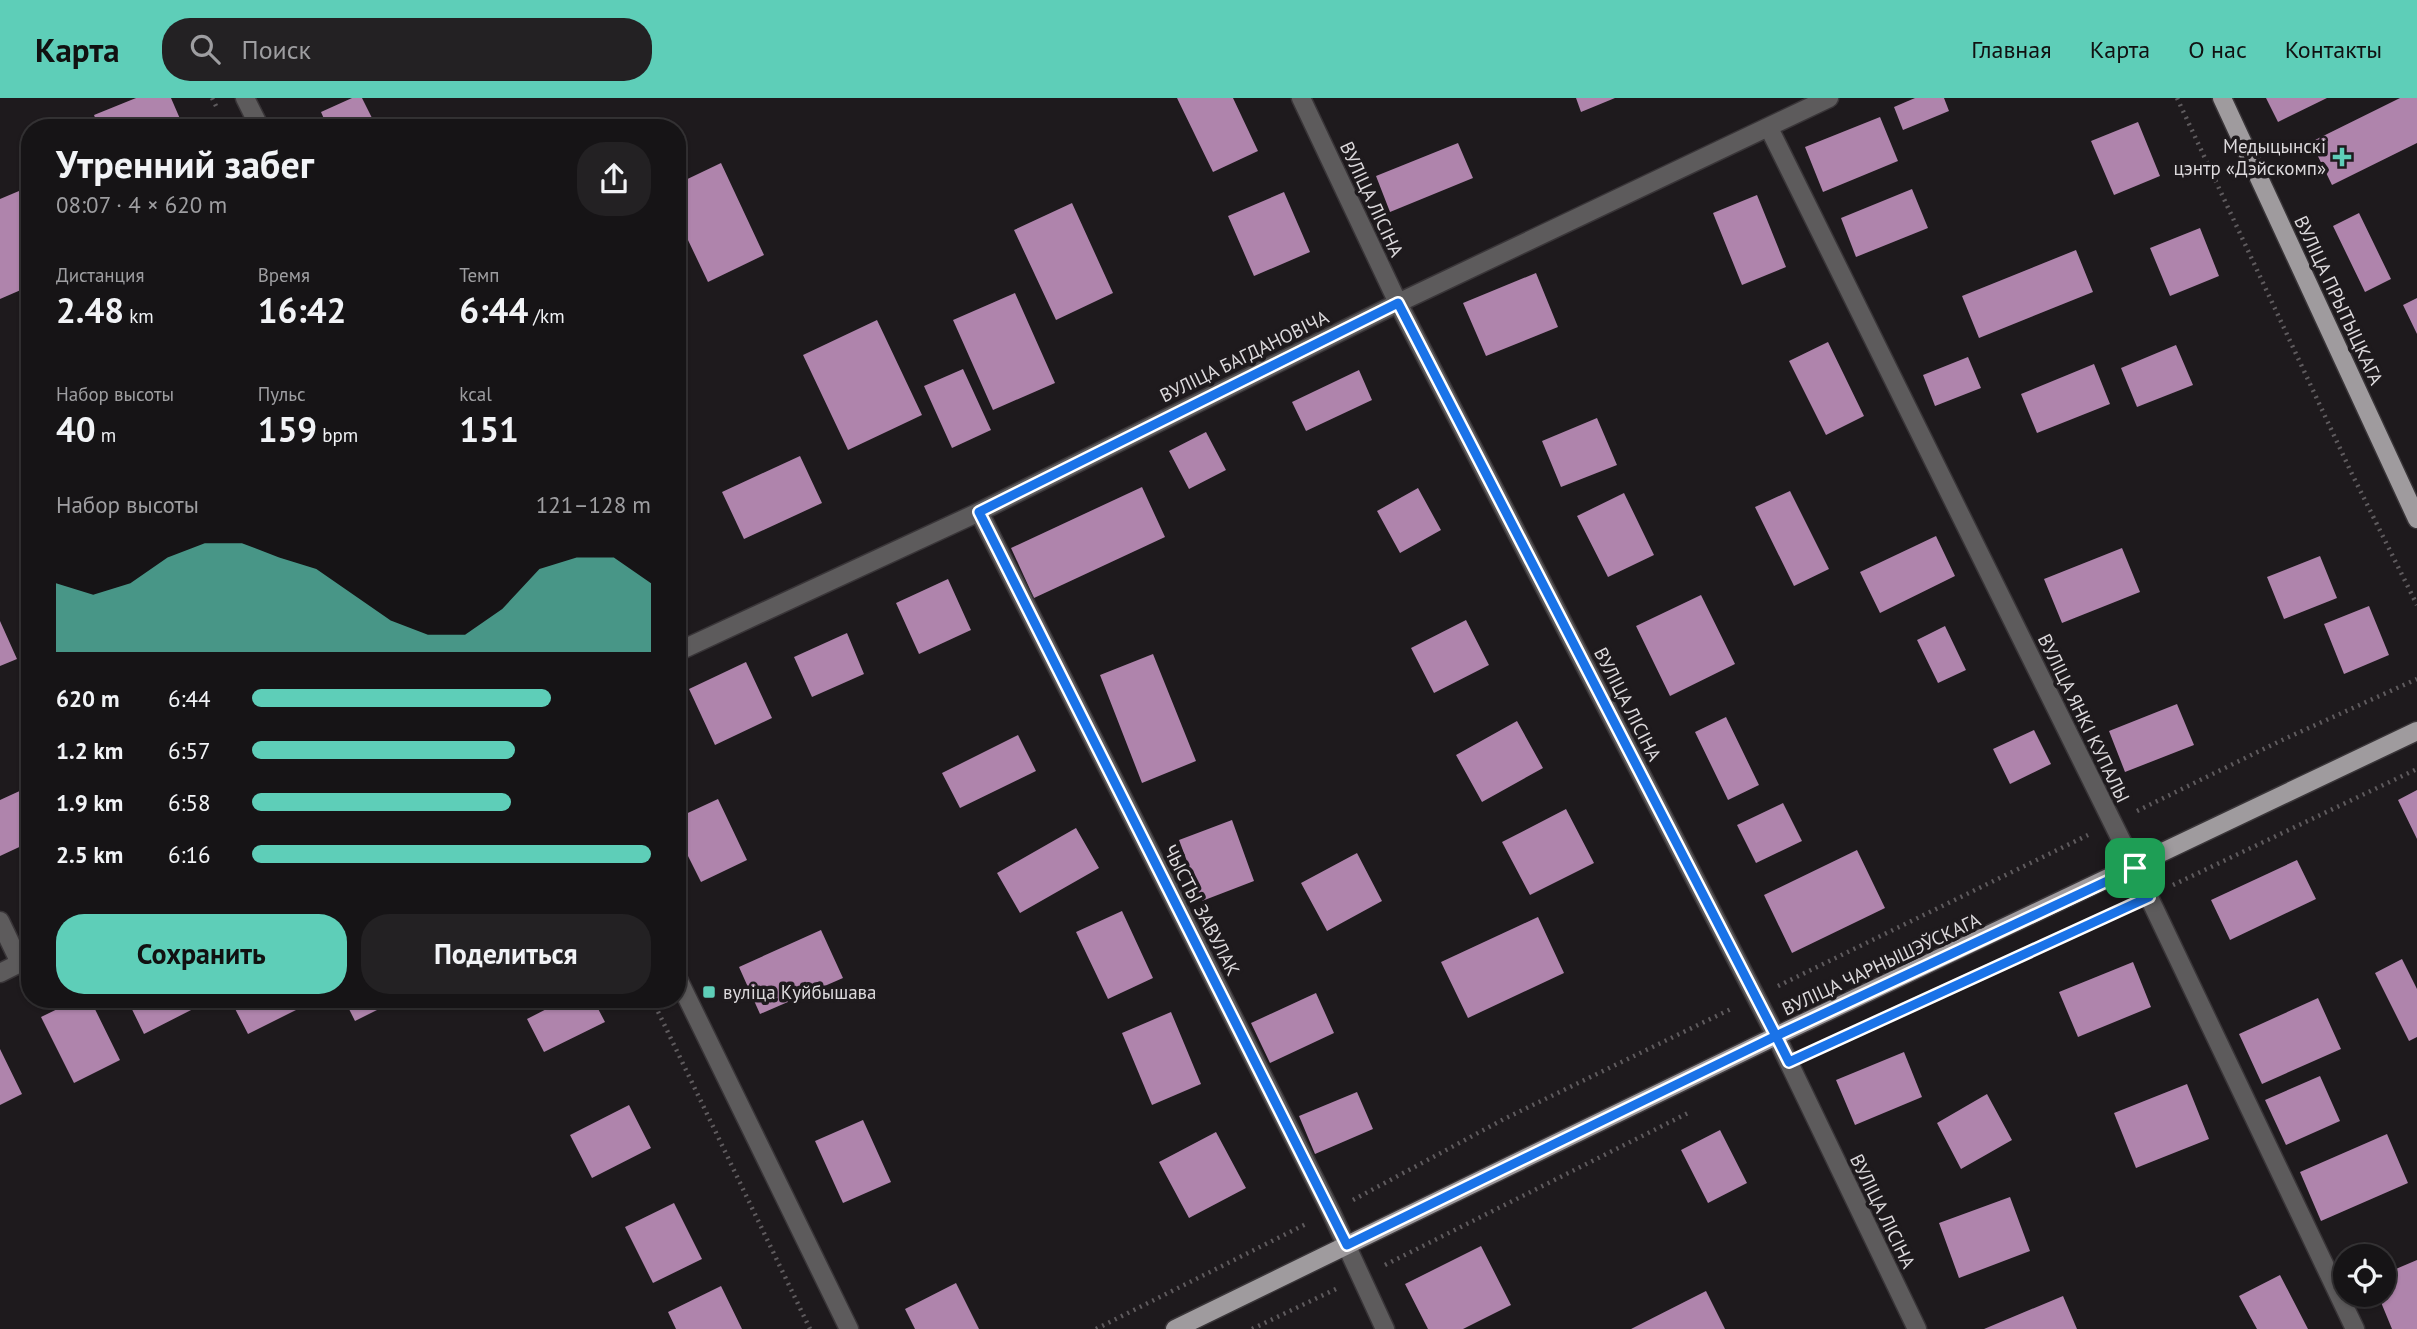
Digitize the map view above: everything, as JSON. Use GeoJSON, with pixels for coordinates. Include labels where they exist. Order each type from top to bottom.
{"type":"FeatureCollection","features":[{"type":"Feature","properties":{"kind":"main road","name":"ВУЛІЦА ПРЫТЫЦКАГА"},"geometry":{"type":"LineString","coordinates":[[2222,98],[2417,519]]}},
{"type":"Feature","properties":{"kind":"main road","name":"ВУЛІЦА ЧАРНЫШЭЎСКАГА"},"geometry":{"type":"LineString","coordinates":[[1175,1329],[1776,1036],[2135,868],[2417,731]]}},
{"type":"Feature","properties":{"kind":"street"},"geometry":{"type":"LineString","coordinates":[[245,98],[256,119]]}},
{"type":"Feature","properties":{"kind":"street","name":"ВУЛІЦА ЛІСІНА"},"geometry":{"type":"LineString","coordinates":[[1301,98],[1398,303],[1776,1036],[1917,1329]]}},
{"type":"Feature","properties":{"kind":"street","name":"ВУЛІЦА БАГДАНОВІЧА"},"geometry":{"type":"LineString","coordinates":[[686,648],[979,512],[1398,303],[1829,98]]}},
{"type":"Feature","properties":{"kind":"street","name":"ВУЛІЦА ЯНКІ КУПАЛЫ"},"geometry":{"type":"LineString","coordinates":[[1769,128],[2135,868],[2355,1329]]}},
{"type":"Feature","properties":{"kind":"street","name":"ЧЫСТЫ ЗАВУЛАК"},"geometry":{"type":"LineString","coordinates":[[979,512],[1347,1245],[1385,1329]]}},
{"type":"Feature","properties":{"kind":"street"},"geometry":{"type":"LineString","coordinates":[[0,921],[21,955]]}},
{"type":"Feature","properties":{"kind":"street"},"geometry":{"type":"LineString","coordinates":[[0,973],[21,963]]}},
{"type":"Feature","properties":{"kind":"street"},"geometry":{"type":"LineString","coordinates":[[686,995],[849,1329]]}},
{"type":"Feature","properties":{"kind":"path"},"geometry":{"type":"LineString","coordinates":[[2177,98],[2351,472],[2417,605]]}},
{"type":"Feature","properties":{"kind":"path"},"geometry":{"type":"LineString","coordinates":[[1933,995],[2149,897],[2417,769]]}},
{"type":"Feature","properties":{"kind":"path"},"geometry":{"type":"LineString","coordinates":[[656,1008],[810,1329]]}},
{"type":"Feature","properties":{"kind":"path"},"geometry":{"type":"LineString","coordinates":[[1252,1329],[1362,1277],[1702,1106]]}},
{"type":"Feature","properties":{"kind":"building"},"geometry":{"type":"Polygon","coordinates":[[[136,98],[171,98],[180,119],[96,119],[94,115],[136,98]]]}},
{"type":"Feature","properties":{"kind":"building"},"geometry":{"type":"Polygon","coordinates":[[[352,98],[362,98],[372,119],[324,119],[321,112],[352,98]]]}},
{"type":"Feature","properties":{"kind":"building"},"geometry":{"type":"Polygon","coordinates":[[[1177,98],[1233,98],[1258,151],[1213,172],[1177,98]]]}},
{"type":"Feature","properties":{"kind":"building"},"geometry":{"type":"Polygon","coordinates":[[[1576,98],[1615,98],[1581,112],[1576,98]]]}},
{"type":"Feature","properties":{"kind":"building"},"geometry":{"type":"Polygon","coordinates":[[[1915,98],[1944,98],[1949,111],[1903,130],[1894,107],[1915,98]]]}},
{"type":"Feature","properties":{"kind":"building"},"geometry":{"type":"Polygon","coordinates":[[[2266,98],[2327,98],[2278,122],[2266,98]]]}},
{"type":"Feature","properties":{"kind":"building"},"geometry":{"type":"Polygon","coordinates":[[[2400,98],[2417,98],[2417,143],[2332,185],[2311,142],[2400,98]]]}},
{"type":"Feature","properties":{"kind":"building"},"geometry":{"type":"Polygon","coordinates":[[[1880,117],[1898,161],[1823,192],[1805,147],[1880,117]]]}},
{"type":"Feature","properties":{"kind":"building"},"geometry":{"type":"Polygon","coordinates":[[[2138,122],[2160,176],[2114,195],[2091,141],[2138,122]]]}},
{"type":"Feature","properties":{"kind":"building"},"geometry":{"type":"Polygon","coordinates":[[[1458,143],[1473,178],[1390,212],[1376,176],[1458,143]]]}},
{"type":"Feature","properties":{"kind":"building"},"geometry":{"type":"Polygon","coordinates":[[[721,163],[764,255],[708,282],[686,236],[686,180],[721,163]]]}},
{"type":"Feature","properties":{"kind":"building"},"geometry":{"type":"Polygon","coordinates":[[[1912,189],[1928,228],[1856,257],[1841,218],[1912,189]]]}},
{"type":"Feature","properties":{"kind":"building"},"geometry":{"type":"Polygon","coordinates":[[[19,191],[21,196],[21,290],[0,299],[0,199],[19,191]]]}},
{"type":"Feature","properties":{"kind":"building"},"geometry":{"type":"Polygon","coordinates":[[[1284,192],[1310,252],[1254,276],[1228,216],[1284,192]]]}},
{"type":"Feature","properties":{"kind":"building"},"geometry":{"type":"Polygon","coordinates":[[[1757,195],[1786,267],[1742,285],[1713,213],[1757,195]]]}},
{"type":"Feature","properties":{"kind":"building"},"geometry":{"type":"Polygon","coordinates":[[[1072,203],[1113,293],[1056,320],[1014,230],[1072,203]]]}},
{"type":"Feature","properties":{"kind":"building"},"geometry":{"type":"Polygon","coordinates":[[[2359,213],[2391,279],[2365,292],[2333,226],[2359,213]]]}},
{"type":"Feature","properties":{"kind":"building"},"geometry":{"type":"Polygon","coordinates":[[[2200,228],[2219,276],[2170,296],[2150,248],[2200,228]]]}},
{"type":"Feature","properties":{"kind":"building"},"geometry":{"type":"Polygon","coordinates":[[[2076,250],[2093,292],[1979,338],[1962,296],[2076,250]]]}},
{"type":"Feature","properties":{"kind":"building"},"geometry":{"type":"Polygon","coordinates":[[[1536,273],[1558,327],[1486,356],[1463,303],[1536,273]]]}},
{"type":"Feature","properties":{"kind":"building"},"geometry":{"type":"Polygon","coordinates":[[[1015,293],[1055,383],[993,410],[953,320],[1015,293]]]}},
{"type":"Feature","properties":{"kind":"building"},"geometry":{"type":"Polygon","coordinates":[[[2417,298],[2417,334],[2403,305],[2417,298]]]}},
{"type":"Feature","properties":{"kind":"building"},"geometry":{"type":"Polygon","coordinates":[[[877,320],[922,415],[848,450],[803,355],[877,320]]]}},
{"type":"Feature","properties":{"kind":"building"},"geometry":{"type":"Polygon","coordinates":[[[1828,342],[1864,416],[1826,435],[1789,361],[1828,342]]]}},
{"type":"Feature","properties":{"kind":"building"},"geometry":{"type":"Polygon","coordinates":[[[2176,345],[2193,385],[2137,407],[2121,368],[2176,345]]]}},
{"type":"Feature","properties":{"kind":"building"},"geometry":{"type":"Polygon","coordinates":[[[1968,357],[1981,388],[1935,406],[1923,375],[1968,357]]]}},
{"type":"Feature","properties":{"kind":"building"},"geometry":{"type":"Polygon","coordinates":[[[2094,364],[2110,404],[2037,433],[2021,394],[2094,364]]]}},
{"type":"Feature","properties":{"kind":"building"},"geometry":{"type":"Polygon","coordinates":[[[963,369],[991,430],[952,448],[924,386],[963,369]]]}},
{"type":"Feature","properties":{"kind":"building"},"geometry":{"type":"Polygon","coordinates":[[[1359,370],[1372,400],[1306,431],[1292,402],[1359,370]]]}},
{"type":"Feature","properties":{"kind":"building"},"geometry":{"type":"Polygon","coordinates":[[[1597,418],[1617,465],[1561,487],[1542,441],[1597,418]]]}},
{"type":"Feature","properties":{"kind":"building"},"geometry":{"type":"Polygon","coordinates":[[[1206,432],[1226,470],[1189,489],[1169,451],[1206,432]]]}},
{"type":"Feature","properties":{"kind":"building"},"geometry":{"type":"Polygon","coordinates":[[[800,456],[822,503],[744,539],[722,492],[800,456]]]}},
{"type":"Feature","properties":{"kind":"building"},"geometry":{"type":"Polygon","coordinates":[[[1142,487],[1165,537],[1034,598],[1011,548],[1142,487]]]}},
{"type":"Feature","properties":{"kind":"building"},"geometry":{"type":"Polygon","coordinates":[[[1418,488],[1441,530],[1400,553],[1377,511],[1418,488]]]}},
{"type":"Feature","properties":{"kind":"building"},"geometry":{"type":"Polygon","coordinates":[[[1790,491],[1829,569],[1794,586],[1755,507],[1790,491]]]}},
{"type":"Feature","properties":{"kind":"building"},"geometry":{"type":"Polygon","coordinates":[[[1624,493],[1654,555],[1608,577],[1577,516],[1624,493]]]}},
{"type":"Feature","properties":{"kind":"building"},"geometry":{"type":"Polygon","coordinates":[[[1936,536],[1955,576],[1880,613],[1860,572],[1936,536]]]}},
{"type":"Feature","properties":{"kind":"building"},"geometry":{"type":"Polygon","coordinates":[[[2122,548],[2140,592],[2062,623],[2044,579],[2122,548]]]}},
{"type":"Feature","properties":{"kind":"building"},"geometry":{"type":"Polygon","coordinates":[[[2320,556],[2337,598],[2284,619],[2267,577],[2320,556]]]}},
{"type":"Feature","properties":{"kind":"building"},"geometry":{"type":"Polygon","coordinates":[[[948,579],[971,630],[919,654],[896,603],[948,579]]]}},
{"type":"Feature","properties":{"kind":"building"},"geometry":{"type":"Polygon","coordinates":[[[1701,595],[1735,664],[1670,696],[1636,626],[1701,595]]]}},
{"type":"Feature","properties":{"kind":"building"},"geometry":{"type":"Polygon","coordinates":[[[2369,606],[2389,655],[2344,674],[2324,624],[2369,606]]]}},
{"type":"Feature","properties":{"kind":"building"},"geometry":{"type":"Polygon","coordinates":[[[1466,620],[1489,665],[1434,693],[1411,648],[1466,620]]]}},
{"type":"Feature","properties":{"kind":"building"},"geometry":{"type":"Polygon","coordinates":[[[0,621],[17,659],[0,666],[0,621]]]}},
{"type":"Feature","properties":{"kind":"building"},"geometry":{"type":"Polygon","coordinates":[[[1945,626],[1966,670],[1938,683],[1917,640],[1945,626]]]}},
{"type":"Feature","properties":{"kind":"building"},"geometry":{"type":"Polygon","coordinates":[[[847,633],[864,674],[812,697],[794,657],[847,633]]]}},
{"type":"Feature","properties":{"kind":"building"},"geometry":{"type":"Polygon","coordinates":[[[1153,654],[1196,761],[1142,783],[1100,675],[1153,654]]]}},
{"type":"Feature","properties":{"kind":"building"},"geometry":{"type":"Polygon","coordinates":[[[746,662],[772,718],[715,745],[689,689],[746,662]]]}},
{"type":"Feature","properties":{"kind":"building"},"geometry":{"type":"Polygon","coordinates":[[[2177,704],[2194,745],[2125,772],[2109,731],[2177,704]]]}},
{"type":"Feature","properties":{"kind":"building"},"geometry":{"type":"Polygon","coordinates":[[[1726,717],[1759,785],[1728,800],[1695,732],[1726,717]]]}},
{"type":"Feature","properties":{"kind":"building"},"geometry":{"type":"Polygon","coordinates":[[[1517,721],[1543,768],[1482,802],[1456,755],[1517,721]]]}},
{"type":"Feature","properties":{"kind":"building"},"geometry":{"type":"Polygon","coordinates":[[[2034,730],[2051,764],[2010,784],[1993,749],[2034,730]]]}},
{"type":"Feature","properties":{"kind":"building"},"geometry":{"type":"Polygon","coordinates":[[[1018,735],[1036,771],[960,808],[942,773],[1018,735]]]}},
{"type":"Feature","properties":{"kind":"building"},"geometry":{"type":"Polygon","coordinates":[[[21,790],[21,846],[0,856],[0,800],[21,790]]]}},
{"type":"Feature","properties":{"kind":"building"},"geometry":{"type":"Polygon","coordinates":[[[2417,790],[2417,839],[2398,800],[2417,790]]]}},
{"type":"Feature","properties":{"kind":"building"},"geometry":{"type":"Polygon","coordinates":[[[718,799],[747,860],[701,882],[686,852],[686,814],[718,799]]]}},
{"type":"Feature","properties":{"kind":"building"},"geometry":{"type":"Polygon","coordinates":[[[1783,803],[1802,841],[1756,863],[1737,825],[1783,803]]]}},
{"type":"Feature","properties":{"kind":"building"},"geometry":{"type":"Polygon","coordinates":[[[1566,809],[1594,863],[1530,895],[1502,842],[1566,809]]]}},
{"type":"Feature","properties":{"kind":"building"},"geometry":{"type":"Polygon","coordinates":[[[1232,820],[1254,881],[1202,901],[1179,840],[1232,820]]]}},
{"type":"Feature","properties":{"kind":"building"},"geometry":{"type":"Polygon","coordinates":[[[1076,828],[1099,868],[1020,913],[997,873],[1076,828]]]}},
{"type":"Feature","properties":{"kind":"building"},"geometry":{"type":"Polygon","coordinates":[[[1857,850],[1885,908],[1792,953],[1764,895],[1857,850]]]}},
{"type":"Feature","properties":{"kind":"building"},"geometry":{"type":"Polygon","coordinates":[[[1357,853],[1382,901],[1327,931],[1301,883],[1357,853]]]}},
{"type":"Feature","properties":{"kind":"building"},"geometry":{"type":"Polygon","coordinates":[[[2297,860],[2316,899],[2230,940],[2211,900],[2297,860]]]}},
{"type":"Feature","properties":{"kind":"building"},"geometry":{"type":"Polygon","coordinates":[[[1122,911],[1153,978],[1108,999],[1076,932],[1122,911]]]}},
{"type":"Feature","properties":{"kind":"building"},"geometry":{"type":"Polygon","coordinates":[[[1538,917],[1564,973],[1468,1018],[1441,962],[1538,917]]]}},
{"type":"Feature","properties":{"kind":"building"},"geometry":{"type":"Polygon","coordinates":[[[821,930],[843,978],[760,1014],[739,967],[821,930]]]}},
{"type":"Feature","properties":{"kind":"building"},"geometry":{"type":"Polygon","coordinates":[[[2402,959],[2417,989],[2417,1037],[2409,1041],[2375,973],[2402,959]]]}},
{"type":"Feature","properties":{"kind":"building"},"geometry":{"type":"Polygon","coordinates":[[[2133,962],[2151,1007],[2078,1037],[2059,992],[2133,962]]]}},
{"type":"Feature","properties":{"kind":"building"},"geometry":{"type":"Polygon","coordinates":[[[1316,993],[1334,1033],[1270,1063],[1251,1023],[1316,993]]]}},
{"type":"Feature","properties":{"kind":"building"},"geometry":{"type":"Polygon","coordinates":[[[2318,998],[2341,1049],[2262,1084],[2239,1034],[2318,998]]]}},
{"type":"Feature","properties":{"kind":"building"},"geometry":{"type":"Polygon","coordinates":[[[60,1008],[94,1008],[120,1060],[74,1083],[41,1017],[60,1008]]]}},
{"type":"Feature","properties":{"kind":"building"},"geometry":{"type":"Polygon","coordinates":[[[131,1008],[195,1008],[144,1034],[131,1008]]]}},
{"type":"Feature","properties":{"kind":"building"},"geometry":{"type":"Polygon","coordinates":[[[235,1008],[300,1008],[248,1034],[235,1008]]]}},
{"type":"Feature","properties":{"kind":"building"},"geometry":{"type":"Polygon","coordinates":[[[348,1008],[381,1008],[355,1021],[348,1008]]]}},
{"type":"Feature","properties":{"kind":"building"},"geometry":{"type":"Polygon","coordinates":[[[548,1008],[598,1008],[605,1022],[544,1052],[527,1019],[548,1008]]]}},
{"type":"Feature","properties":{"kind":"building"},"geometry":{"type":"Polygon","coordinates":[[[1171,1012],[1201,1084],[1152,1105],[1122,1033],[1171,1012]]]}},
{"type":"Feature","properties":{"kind":"building"},"geometry":{"type":"Polygon","coordinates":[[[0,1049],[22,1094],[0,1105],[0,1049]]]}},
{"type":"Feature","properties":{"kind":"building"},"geometry":{"type":"Polygon","coordinates":[[[1904,1052],[1922,1097],[1855,1125],[1836,1080],[1904,1052]]]}},
{"type":"Feature","properties":{"kind":"building"},"geometry":{"type":"Polygon","coordinates":[[[2320,1076],[2340,1121],[2286,1145],[2265,1100],[2320,1076]]]}},
{"type":"Feature","properties":{"kind":"building"},"geometry":{"type":"Polygon","coordinates":[[[2187,1084],[2209,1139],[2136,1168],[2114,1113],[2187,1084]]]}},
{"type":"Feature","properties":{"kind":"building"},"geometry":{"type":"Polygon","coordinates":[[[1357,1092],[1373,1129],[1315,1154],[1299,1116],[1357,1092]]]}},
{"type":"Feature","properties":{"kind":"building"},"geometry":{"type":"Polygon","coordinates":[[[1987,1094],[2012,1140],[1961,1169],[1937,1123],[1987,1094]]]}},
{"type":"Feature","properties":{"kind":"building"},"geometry":{"type":"Polygon","coordinates":[[[629,1105],[651,1148],[592,1178],[570,1135],[629,1105]]]}},
{"type":"Feature","properties":{"kind":"building"},"geometry":{"type":"Polygon","coordinates":[[[863,1120],[891,1182],[843,1203],[815,1141],[863,1120]]]}},
{"type":"Feature","properties":{"kind":"building"},"geometry":{"type":"Polygon","coordinates":[[[1720,1130],[1747,1183],[1708,1203],[1681,1150],[1720,1130]]]}},
{"type":"Feature","properties":{"kind":"building"},"geometry":{"type":"Polygon","coordinates":[[[1216,1132],[1246,1188],[1189,1218],[1159,1162],[1216,1132]]]}},
{"type":"Feature","properties":{"kind":"building"},"geometry":{"type":"Polygon","coordinates":[[[2387,1134],[2408,1183],[2321,1221],[2300,1172],[2387,1134]]]}},
{"type":"Feature","properties":{"kind":"building"},"geometry":{"type":"Polygon","coordinates":[[[2010,1197],[2030,1251],[1959,1278],[1939,1223],[2010,1197]]]}},
{"type":"Feature","properties":{"kind":"building"},"geometry":{"type":"Polygon","coordinates":[[[674,1203],[702,1259],[653,1283],[625,1227],[674,1203]]]}},
{"type":"Feature","properties":{"kind":"building"},"geometry":{"type":"Polygon","coordinates":[[[1481,1246],[1511,1305],[1463,1329],[1428,1329],[1405,1284],[1481,1246]]]}},
{"type":"Feature","properties":{"kind":"building"},"geometry":{"type":"Polygon","coordinates":[[[2417,1260],[2417,1329],[2392,1329],[2383,1307],[2396,1307],[2396,1269],[2417,1260]]]}},
{"type":"Feature","properties":{"kind":"building"},"geometry":{"type":"Polygon","coordinates":[[[2280,1275],[2308,1329],[2257,1329],[2239,1296],[2280,1275]]]}},
{"type":"Feature","properties":{"kind":"building"},"geometry":{"type":"Polygon","coordinates":[[[956,1283],[979,1329],[915,1329],[905,1309],[956,1283]]]}},
{"type":"Feature","properties":{"kind":"building"},"geometry":{"type":"Polygon","coordinates":[[[721,1286],[742,1329],[676,1329],[668,1312],[721,1286]]]}},
{"type":"Feature","properties":{"kind":"building"},"geometry":{"type":"Polygon","coordinates":[[[1706,1291],[1725,1329],[1631,1329],[1706,1291]]]}},
{"type":"Feature","properties":{"kind":"building"},"geometry":{"type":"Polygon","coordinates":[[[2063,1296],[2077,1329],[1984,1329],[2063,1296]]]}},
{"type":"Feature","properties":{"kind":"place","name":"Медыцынскі цэнтр «Дэйскомп»"},"geometry":{"type":"Point","coordinates":[2342,157]}},
{"type":"Feature","properties":{"kind":"place","name":"вуліца Куйбышава"},"geometry":{"type":"Point","coordinates":[709,992]}},
{"type":"Feature","properties":{"kind":"route"},"geometry":{"type":"LineString","coordinates":[[2135,868],[1776,1036],[1398,303],[979,512],[1347,1245],[1776,1036],[1789,1062],[2149,897],[2135,868]]}}]}
